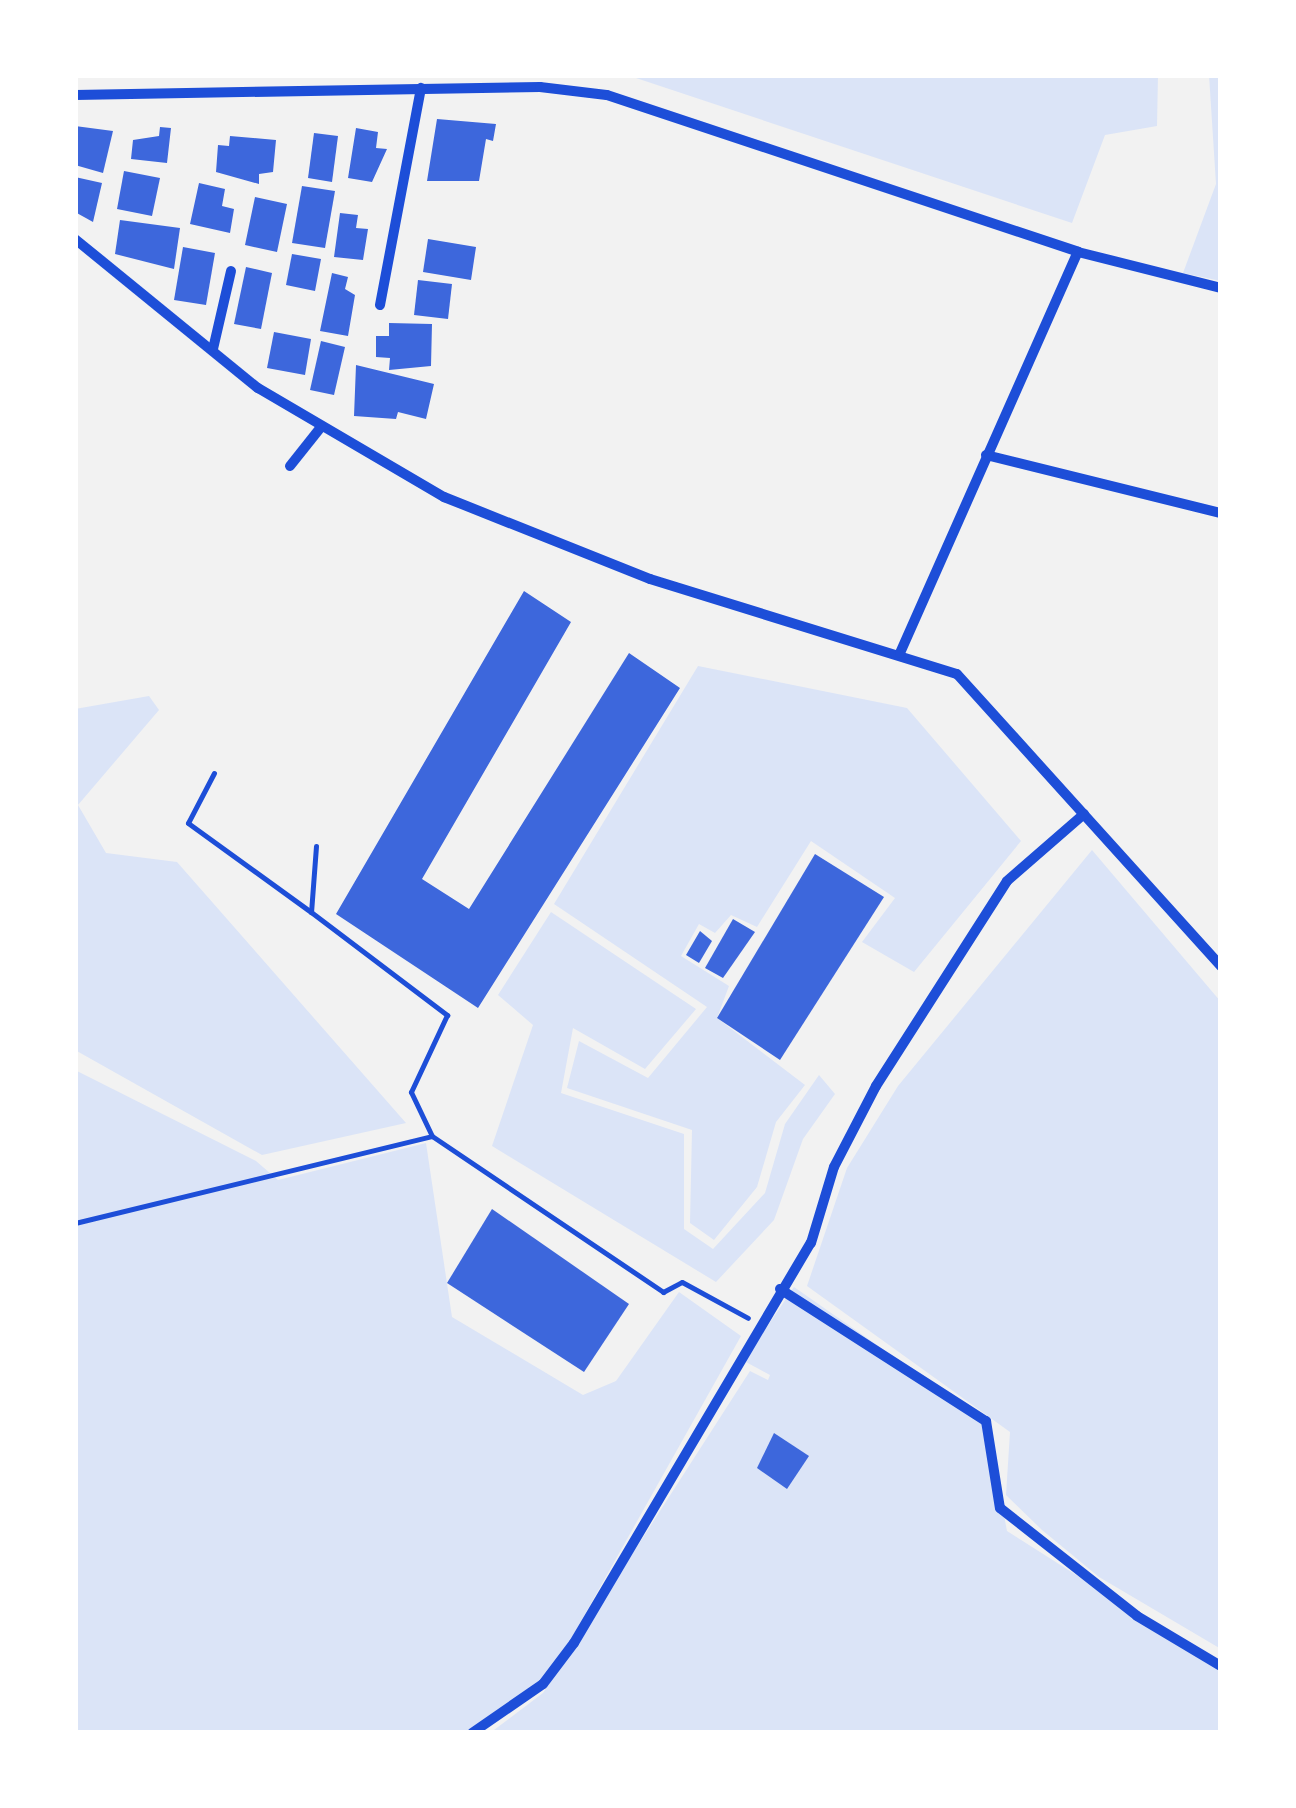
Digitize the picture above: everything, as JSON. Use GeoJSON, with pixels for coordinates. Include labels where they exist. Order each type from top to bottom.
{"type":"FeatureCollection","features":[{"type":"Feature","properties":{"kind":"street"},"geometry":{"type":"LineString","coordinates":[[75,94],[540,86],[607,94],[1078,252],[1221,288]]}},
{"type":"Feature","properties":{"kind":"street"},"geometry":{"type":"LineString","coordinates":[[380,304],[421,88]]}},
{"type":"Feature","properties":{"kind":"street"},"geometry":{"type":"LineString","coordinates":[[75,239],[258,388],[444,497],[530,535],[650,579],[900,653],[956,674],[1221,966]]}},
{"type":"Feature","properties":{"kind":"street"},"geometry":{"type":"LineString","coordinates":[[900,653],[1078,252]]}},
{"type":"Feature","properties":{"kind":"street"},"geometry":{"type":"LineString","coordinates":[[213,349],[231,271]]}},
{"type":"Feature","properties":{"kind":"street"},"geometry":{"type":"LineString","coordinates":[[290,466],[322,427]]}},
{"type":"Feature","properties":{"kind":"street"},"geometry":{"type":"LineString","coordinates":[[986,455],[1221,513]]}},
{"type":"Feature","properties":{"kind":"street"},"geometry":{"type":"LineString","coordinates":[[472,1733],[543,1684],[574,1642],[759,1324],[811,1244],[834,1167],[876,1086],[1007,881],[1084,814]]}},
{"type":"Feature","properties":{"kind":"street"},"geometry":{"type":"LineString","coordinates":[[780,1289],[986,1421],[1000,1508],[1137,1616],[1221,1666]]}},
{"type":"Feature","properties":{"kind":"path"},"geometry":{"type":"LineString","coordinates":[[214,772],[188,823],[447,1015],[412,1092],[432,1136],[663,1292],[682,1282],[759,1324]]}},
{"type":"Feature","properties":{"kind":"path"},"geometry":{"type":"LineString","coordinates":[[311,912],[316,846]]}},
{"type":"Feature","properties":{"kind":"path"},"geometry":{"type":"LineString","coordinates":[[75,1224],[432,1136]]}},
{"type":"Feature","properties":{"kind":"shaded area"},"geometry":{"type":"Polygon","coordinates":[[[627,75],[1158,75],[1157,126],[1105,135],[1072,223],[627,75]]]}},
{"type":"Feature","properties":{"kind":"shaded area"},"geometry":{"type":"Polygon","coordinates":[[[1209,75],[1221,75],[1221,281],[1183,273],[1216,184],[1209,75]]]}},
{"type":"Feature","properties":{"kind":"shaded area"},"geometry":{"type":"Polygon","coordinates":[[[698,666],[907,708],[1021,841],[914,972],[862,942],[895,898],[811,841],[757,927],[731,915],[715,933],[699,924],[681,956],[729,986],[717,1018],[805,1085],[776,1122],[757,1187],[714,1240],[690,1223],[692,1130],[567,1088],[579,1041],[648,1078],[707,1007],[554,904],[698,666]]]}},
{"type":"Feature","properties":{"kind":"shaded area"},"geometry":{"type":"Polygon","coordinates":[[[149,696],[159,710],[78,805],[106,853],[177,862],[406,1123],[262,1155],[75,1050],[75,709],[149,696]]]}},
{"type":"Feature","properties":{"kind":"shaded area"},"geometry":{"type":"Polygon","coordinates":[[[1092,850],[1221,1002],[1221,1649],[1099,1577],[1042,1530],[1006,1495],[1010,1432],[807,1286],[847,1168],[898,1086],[1092,850]]]}},
{"type":"Feature","properties":{"kind":"shaded area"},"geometry":{"type":"Polygon","coordinates":[[[551,912],[696,1009],[645,1069],[573,1028],[561,1093],[684,1134],[684,1229],[713,1249],[765,1193],[785,1124],[819,1075],[835,1094],[803,1139],[774,1220],[716,1282],[492,1146],[533,1025],[498,995],[551,912]]]}},
{"type":"Feature","properties":{"kind":"shaded area"},"geometry":{"type":"Polygon","coordinates":[[[75,1070],[256,1161],[278,1180],[426,1143],[452,1317],[583,1395],[616,1381],[679,1292],[741,1336],[553,1671],[475,1733],[75,1733],[75,1070]]]}},
{"type":"Feature","properties":{"kind":"shaded area"},"geometry":{"type":"Polygon","coordinates":[[[794,1287],[986,1421],[1007,1531],[1221,1667],[1221,1733],[490,1733],[543,1693],[750,1371],[768,1380],[770,1375],[744,1361],[794,1287]]]}},
{"type":"Feature","properties":{"kind":"building"},"geometry":{"type":"Polygon","coordinates":[[[437,119],[496,124],[493,141],[486,139],[479,181],[427,181],[437,119]]]}},
{"type":"Feature","properties":{"kind":"building"},"geometry":{"type":"Polygon","coordinates":[[[75,126],[113,131],[103,173],[75,165],[75,126]]]}},
{"type":"Feature","properties":{"kind":"building"},"geometry":{"type":"Polygon","coordinates":[[[160,127],[171,128],[167,163],[131,159],[133,140],[159,136],[160,127]]]}},
{"type":"Feature","properties":{"kind":"building"},"geometry":{"type":"Polygon","coordinates":[[[356,128],[378,132],[376,148],[387,149],[372,182],[348,178],[356,128]]]}},
{"type":"Feature","properties":{"kind":"building"},"geometry":{"type":"Polygon","coordinates":[[[314,133],[338,136],[332,182],[308,178],[314,133]]]}},
{"type":"Feature","properties":{"kind":"building"},"geometry":{"type":"Polygon","coordinates":[[[230,136],[276,140],[273,172],[259,174],[259,184],[216,172],[218,145],[229,146],[230,136]]]}},
{"type":"Feature","properties":{"kind":"building"},"geometry":{"type":"Polygon","coordinates":[[[124,171],[160,178],[152,216],[117,209],[124,171]]]}},
{"type":"Feature","properties":{"kind":"building"},"geometry":{"type":"Polygon","coordinates":[[[75,177],[102,183],[93,222],[75,212],[75,177]]]}},
{"type":"Feature","properties":{"kind":"building"},"geometry":{"type":"Polygon","coordinates":[[[199,183],[225,189],[222,206],[234,209],[230,233],[190,224],[199,183]]]}},
{"type":"Feature","properties":{"kind":"building"},"geometry":{"type":"Polygon","coordinates":[[[302,186],[335,191],[325,248],[292,243],[302,186]]]}},
{"type":"Feature","properties":{"kind":"building"},"geometry":{"type":"Polygon","coordinates":[[[255,197],[287,204],[277,252],[245,245],[255,197]]]}},
{"type":"Feature","properties":{"kind":"building"},"geometry":{"type":"Polygon","coordinates":[[[340,213],[358,215],[356,228],[368,229],[363,260],[334,257],[340,213]]]}},
{"type":"Feature","properties":{"kind":"building"},"geometry":{"type":"Polygon","coordinates":[[[120,220],[180,228],[174,269],[115,254],[120,220]]]}},
{"type":"Feature","properties":{"kind":"building"},"geometry":{"type":"Polygon","coordinates":[[[428,239],[476,247],[471,280],[423,272],[428,239]]]}},
{"type":"Feature","properties":{"kind":"building"},"geometry":{"type":"Polygon","coordinates":[[[183,247],[215,253],[206,305],[174,300],[183,247]]]}},
{"type":"Feature","properties":{"kind":"building"},"geometry":{"type":"Polygon","coordinates":[[[292,254],[321,259],[315,291],[286,285],[292,254]]]}},
{"type":"Feature","properties":{"kind":"building"},"geometry":{"type":"Polygon","coordinates":[[[246,267],[272,273],[261,329],[234,324],[246,267]]]}},
{"type":"Feature","properties":{"kind":"building"},"geometry":{"type":"Polygon","coordinates":[[[332,273],[348,277],[345,289],[355,295],[348,336],[320,331],[332,273]]]}},
{"type":"Feature","properties":{"kind":"building"},"geometry":{"type":"Polygon","coordinates":[[[418,280],[452,284],[448,319],[414,315],[418,280]]]}},
{"type":"Feature","properties":{"kind":"building"},"geometry":{"type":"Polygon","coordinates":[[[389,323],[432,324],[431,366],[389,370],[390,358],[376,357],[376,336],[389,336],[389,323]]]}},
{"type":"Feature","properties":{"kind":"building"},"geometry":{"type":"Polygon","coordinates":[[[274,332],[311,339],[305,375],[267,368],[274,332]]]}},
{"type":"Feature","properties":{"kind":"building"},"geometry":{"type":"Polygon","coordinates":[[[321,341],[345,347],[334,395],[310,390],[321,341]]]}},
{"type":"Feature","properties":{"kind":"building"},"geometry":{"type":"Polygon","coordinates":[[[356,365],[434,384],[426,419],[398,412],[396,419],[354,416],[356,365]]]}},
{"type":"Feature","properties":{"kind":"building"},"geometry":{"type":"Polygon","coordinates":[[[524,591],[571,622],[422,879],[469,909],[629,653],[680,688],[478,1008],[336,914],[524,591]]]}},
{"type":"Feature","properties":{"kind":"building"},"geometry":{"type":"Polygon","coordinates":[[[815,854],[884,897],[780,1060],[717,1018],[815,854]]]}},
{"type":"Feature","properties":{"kind":"building"},"geometry":{"type":"Polygon","coordinates":[[[733,919],[755,932],[723,978],[705,968],[733,919]]]}},
{"type":"Feature","properties":{"kind":"building"},"geometry":{"type":"Polygon","coordinates":[[[700,931],[712,941],[699,963],[686,955],[700,931]]]}},
{"type":"Feature","properties":{"kind":"building"},"geometry":{"type":"Polygon","coordinates":[[[492,1209],[629,1304],[584,1372],[447,1283],[492,1209]]]}},
{"type":"Feature","properties":{"kind":"building"},"geometry":{"type":"Polygon","coordinates":[[[774,1433],[809,1456],[787,1489],[757,1468],[774,1433]]]}}]}
